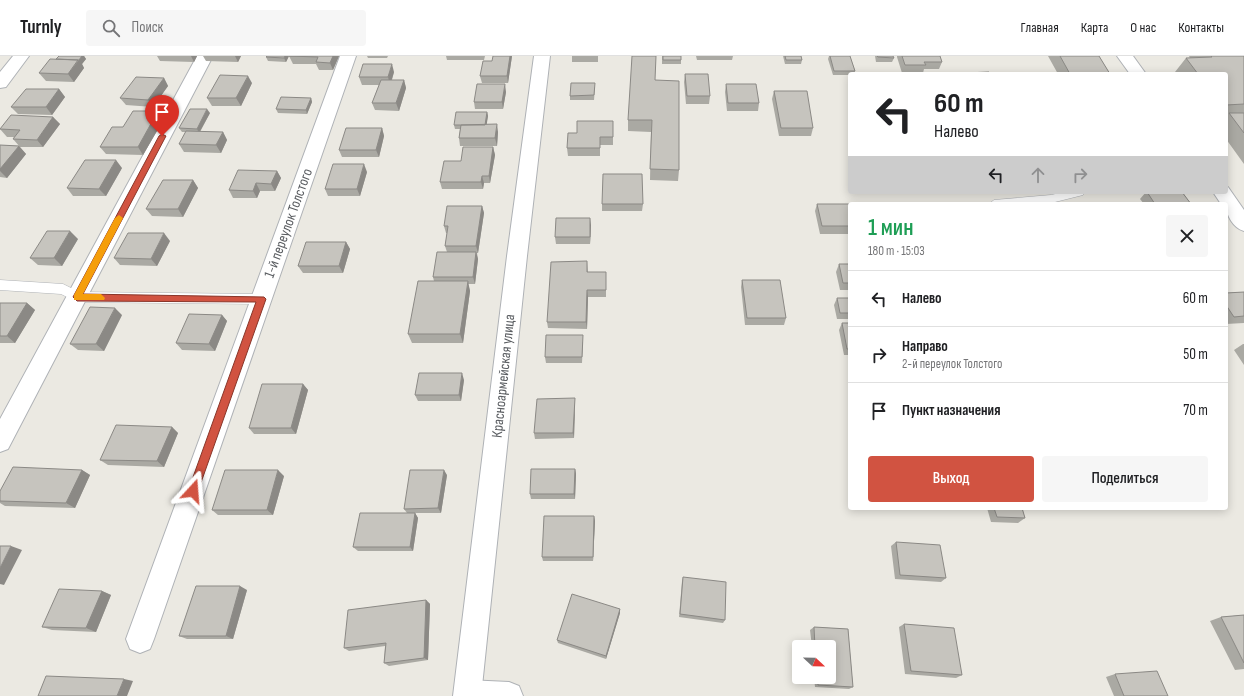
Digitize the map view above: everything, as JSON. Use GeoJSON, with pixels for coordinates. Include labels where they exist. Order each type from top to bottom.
{"type":"FeatureCollection","features":[{"type":"Feature","properties":{"kind":"street"},"geometry":{"type":"LineString","coordinates":[[0,83],[21,56]]}},
{"type":"Feature","properties":{"kind":"street"},"geometry":{"type":"LineString","coordinates":[[0,442],[205,56]]}},
{"type":"Feature","properties":{"kind":"street","name":"1-й переулок Толстого"},"geometry":{"type":"LineString","coordinates":[[140,639],[348,56]]}},
{"type":"Feature","properties":{"kind":"street","name":"Красноармейская улица"},"geometry":{"type":"LineString","coordinates":[[467,695],[517,256],[542,56]]}},
{"type":"Feature","properties":{"kind":"street"},"geometry":{"type":"LineString","coordinates":[[1125,56],[1137,72]]}},
{"type":"Feature","properties":{"kind":"street"},"geometry":{"type":"LineString","coordinates":[[1223,194],[1244,224]]}},
{"type":"Feature","properties":{"kind":"street"},"geometry":{"type":"LineString","coordinates":[[467,695],[509,696]]}},
{"type":"Feature","properties":{"kind":"lane"},"geometry":{"type":"LineString","coordinates":[[1017,202],[1051,199],[1071,194]]}},
{"type":"Feature","properties":{"kind":"lane"},"geometry":{"type":"LineString","coordinates":[[0,285],[63,289],[77,297],[261,299]]}},
{"type":"Feature","properties":{"kind":"building"},"geometry":{"type":"Polygon","coordinates":[[[59,56],[82,56],[79,60],[56,59],[59,56]]]}},
{"type":"Feature","properties":{"kind":"building"},"geometry":{"type":"Polygon","coordinates":[[[285,56],[284,58],[266,57],[285,56]]]}},
{"type":"Feature","properties":{"kind":"building"},"geometry":{"type":"Polygon","coordinates":[[[289,56],[333,56],[330,63],[316,62],[318,57],[289,56]]]}},
{"type":"Feature","properties":{"kind":"building"},"geometry":{"type":"Polygon","coordinates":[[[493,56],[510,56],[507,76],[480,76],[483,61],[492,61],[493,56]]]}},
{"type":"Feature","properties":{"kind":"building"},"geometry":{"type":"Polygon","coordinates":[[[632,56],[656,56],[655,80],[679,81],[679,170],[650,169],[652,120],[628,120],[632,56]]]}},
{"type":"Feature","properties":{"kind":"building"},"geometry":{"type":"Polygon","coordinates":[[[663,56],[681,56],[681,60],[663,60],[663,56]]]}},
{"type":"Feature","properties":{"kind":"building"},"geometry":{"type":"Polygon","coordinates":[[[785,56],[801,56],[802,60],[786,60],[785,56]]]}},
{"type":"Feature","properties":{"kind":"building"},"geometry":{"type":"Polygon","coordinates":[[[830,56],[850,56],[855,71],[834,71],[830,56]]]}},
{"type":"Feature","properties":{"kind":"building"},"geometry":{"type":"Polygon","coordinates":[[[877,56],[893,56],[894,58],[878,57],[877,56]]]}},
{"type":"Feature","properties":{"kind":"building"},"geometry":{"type":"Polygon","coordinates":[[[902,56],[940,56],[942,62],[924,62],[926,65],[905,65],[902,56]]]}},
{"type":"Feature","properties":{"kind":"building"},"geometry":{"type":"Polygon","coordinates":[[[1060,56],[1099,56],[1109,72],[1069,72],[1060,56]]]}},
{"type":"Feature","properties":{"kind":"building"},"geometry":{"type":"Polygon","coordinates":[[[1211,56],[1244,56],[1244,104],[1228,105],[1228,72],[1196,72],[1186,58],[1212,57],[1211,56]]]}},
{"type":"Feature","properties":{"kind":"building"},"geometry":{"type":"Polygon","coordinates":[[[50,59],[78,60],[68,74],[39,73],[50,59]]]}},
{"type":"Feature","properties":{"kind":"building"},"geometry":{"type":"Polygon","coordinates":[[[363,64],[392,64],[388,77],[359,77],[363,64]]]}},
{"type":"Feature","properties":{"kind":"building"},"geometry":{"type":"Polygon","coordinates":[[[685,74],[708,74],[710,96],[687,96],[685,74]]]}},
{"type":"Feature","properties":{"kind":"building"},"geometry":{"type":"Polygon","coordinates":[[[220,75],[248,76],[236,98],[207,98],[220,75]]]}},
{"type":"Feature","properties":{"kind":"building"},"geometry":{"type":"Polygon","coordinates":[[[136,77],[164,78],[148,100],[120,98],[136,77]]]}},
{"type":"Feature","properties":{"kind":"building"},"geometry":{"type":"Polygon","coordinates":[[[381,80],[404,80],[396,103],[372,103],[381,80]]]}},
{"type":"Feature","properties":{"kind":"building"},"geometry":{"type":"Polygon","coordinates":[[[571,83],[595,83],[594,95],[570,96],[571,83]]]}},
{"type":"Feature","properties":{"kind":"building"},"geometry":{"type":"Polygon","coordinates":[[[477,84],[505,84],[502,102],[474,102],[477,84]]]}},
{"type":"Feature","properties":{"kind":"building"},"geometry":{"type":"Polygon","coordinates":[[[726,84],[756,84],[759,103],[728,103],[726,84]]]}},
{"type":"Feature","properties":{"kind":"building"},"geometry":{"type":"Polygon","coordinates":[[[26,89],[59,89],[46,107],[11,107],[26,89]]]}},
{"type":"Feature","properties":{"kind":"building"},"geometry":{"type":"Polygon","coordinates":[[[774,91],[807,91],[813,128],[781,128],[774,91]]]}},
{"type":"Feature","properties":{"kind":"building"},"geometry":{"type":"Polygon","coordinates":[[[281,97],[311,98],[306,110],[276,109],[281,97]]]}},
{"type":"Feature","properties":{"kind":"building"},"geometry":{"type":"Polygon","coordinates":[[[190,109],[207,109],[197,129],[179,128],[190,109]]]}},
{"type":"Feature","properties":{"kind":"building"},"geometry":{"type":"Polygon","coordinates":[[[133,111],[158,111],[138,147],[100,147],[112,127],[123,127],[133,111]]]}},
{"type":"Feature","properties":{"kind":"building"},"geometry":{"type":"Polygon","coordinates":[[[456,112],[487,112],[485,125],[454,125],[456,112]]]}},
{"type":"Feature","properties":{"kind":"building"},"geometry":{"type":"Polygon","coordinates":[[[1229,113],[1244,113],[1244,133],[1229,113]]]}},
{"type":"Feature","properties":{"kind":"building"},"geometry":{"type":"Polygon","coordinates":[[[11,115],[53,117],[37,140],[13,139],[20,130],[0,129],[11,115]]]}},
{"type":"Feature","properties":{"kind":"building"},"geometry":{"type":"Polygon","coordinates":[[[577,121],[613,121],[613,137],[600,137],[600,148],[567,148],[568,133],[577,133],[577,121]]]}},
{"type":"Feature","properties":{"kind":"building"},"geometry":{"type":"Polygon","coordinates":[[[497,124],[495,138],[459,138],[461,125],[497,124]]]}},
{"type":"Feature","properties":{"kind":"building"},"geometry":{"type":"Polygon","coordinates":[[[346,128],[382,128],[376,150],[339,150],[346,128]]]}},
{"type":"Feature","properties":{"kind":"building"},"geometry":{"type":"Polygon","coordinates":[[[186,131],[223,132],[216,145],[179,144],[186,131]]]}},
{"type":"Feature","properties":{"kind":"building"},"geometry":{"type":"Polygon","coordinates":[[[0,145],[19,146],[0,169],[0,145]]]}},
{"type":"Feature","properties":{"kind":"building"},"geometry":{"type":"Polygon","coordinates":[[[463,147],[493,147],[489,176],[482,176],[481,182],[440,182],[444,161],[461,161],[463,147]]]}},
{"type":"Feature","properties":{"kind":"building"},"geometry":{"type":"Polygon","coordinates":[[[85,160],[116,160],[99,189],[67,188],[85,160]]]}},
{"type":"Feature","properties":{"kind":"building"},"geometry":{"type":"Polygon","coordinates":[[[333,164],[364,164],[357,189],[325,189],[333,164]]]}},
{"type":"Feature","properties":{"kind":"building"},"geometry":{"type":"Polygon","coordinates":[[[238,170],[277,171],[271,184],[256,183],[253,191],[229,190],[238,170]]]}},
{"type":"Feature","properties":{"kind":"building"},"geometry":{"type":"Polygon","coordinates":[[[603,174],[642,174],[643,204],[602,204],[603,174]]]}},
{"type":"Feature","properties":{"kind":"building"},"geometry":{"type":"Polygon","coordinates":[[[163,180],[193,180],[178,209],[146,209],[163,180]]]}},
{"type":"Feature","properties":{"kind":"building"},"geometry":{"type":"Polygon","coordinates":[[[1148,194],[1184,194],[1190,202],[1154,202],[1148,194]]]}},
{"type":"Feature","properties":{"kind":"building"},"geometry":{"type":"Polygon","coordinates":[[[817,204],[848,204],[848,226],[822,226],[817,204]]]}},
{"type":"Feature","properties":{"kind":"building"},"geometry":{"type":"Polygon","coordinates":[[[447,206],[482,206],[476,246],[445,246],[448,226],[444,226],[447,206]]]}},
{"type":"Feature","properties":{"kind":"building"},"geometry":{"type":"Polygon","coordinates":[[[556,218],[590,218],[590,237],[555,237],[556,218]]]}},
{"type":"Feature","properties":{"kind":"building"},"geometry":{"type":"Polygon","coordinates":[[[47,231],[70,231],[54,258],[30,258],[47,231]]]}},
{"type":"Feature","properties":{"kind":"building"},"geometry":{"type":"Polygon","coordinates":[[[128,233],[164,233],[151,259],[114,258],[128,233]]]}},
{"type":"Feature","properties":{"kind":"building"},"geometry":{"type":"Polygon","coordinates":[[[306,242],[346,242],[339,266],[298,266],[306,242]]]}},
{"type":"Feature","properties":{"kind":"building"},"geometry":{"type":"Polygon","coordinates":[[[437,252],[476,252],[473,277],[433,277],[437,252]]]}},
{"type":"Feature","properties":{"kind":"building"},"geometry":{"type":"Polygon","coordinates":[[[587,261],[587,272],[606,272],[606,290],[587,290],[586,322],[547,322],[551,262],[587,261]]]}},
{"type":"Feature","properties":{"kind":"building"},"geometry":{"type":"Polygon","coordinates":[[[839,264],[848,264],[848,283],[843,283],[839,264]]]}},
{"type":"Feature","properties":{"kind":"building"},"geometry":{"type":"Polygon","coordinates":[[[742,280],[780,280],[786,318],[747,318],[742,280]]]}},
{"type":"Feature","properties":{"kind":"building"},"geometry":{"type":"Polygon","coordinates":[[[418,281],[468,281],[460,334],[408,334],[418,281]]]}},
{"type":"Feature","properties":{"kind":"building"},"geometry":{"type":"Polygon","coordinates":[[[1244,292],[1244,316],[1234,317],[1228,308],[1228,293],[1244,292]]]}},
{"type":"Feature","properties":{"kind":"building"},"geometry":{"type":"Polygon","coordinates":[[[837,298],[848,298],[848,313],[840,313],[837,298]]]}},
{"type":"Feature","properties":{"kind":"building"},"geometry":{"type":"Polygon","coordinates":[[[0,303],[27,303],[7,336],[0,336],[0,303]]]}},
{"type":"Feature","properties":{"kind":"building"},"geometry":{"type":"Polygon","coordinates":[[[90,307],[115,308],[96,344],[70,344],[90,307]]]}},
{"type":"Feature","properties":{"kind":"building"},"geometry":{"type":"Polygon","coordinates":[[[189,314],[222,315],[209,344],[176,343],[189,314]]]}},
{"type":"Feature","properties":{"kind":"building"},"geometry":{"type":"Polygon","coordinates":[[[842,323],[848,323],[847,349],[842,323]]]}},
{"type":"Feature","properties":{"kind":"building"},"geometry":{"type":"Polygon","coordinates":[[[546,335],[583,335],[582,357],[545,357],[546,335]]]}},
{"type":"Feature","properties":{"kind":"building"},"geometry":{"type":"Polygon","coordinates":[[[419,373],[462,373],[459,395],[415,395],[419,373]]]}},
{"type":"Feature","properties":{"kind":"building"},"geometry":{"type":"Polygon","coordinates":[[[262,384],[303,384],[291,428],[249,428],[262,384]]]}},
{"type":"Feature","properties":{"kind":"building"},"geometry":{"type":"Polygon","coordinates":[[[575,398],[573,433],[534,433],[537,399],[575,398]]]}},
{"type":"Feature","properties":{"kind":"building"},"geometry":{"type":"Polygon","coordinates":[[[116,425],[172,427],[157,461],[100,460],[116,425]]]}},
{"type":"Feature","properties":{"kind":"building"},"geometry":{"type":"Polygon","coordinates":[[[13,467],[82,470],[66,503],[0,501],[0,491],[13,467]]]}},
{"type":"Feature","properties":{"kind":"building"},"geometry":{"type":"Polygon","coordinates":[[[531,469],[575,469],[574,494],[530,494],[531,469]]]}},
{"type":"Feature","properties":{"kind":"building"},"geometry":{"type":"Polygon","coordinates":[[[225,470],[278,470],[267,510],[212,510],[225,470]]]}},
{"type":"Feature","properties":{"kind":"building"},"geometry":{"type":"Polygon","coordinates":[[[410,470],[444,470],[438,508],[404,509],[410,470]]]}},
{"type":"Feature","properties":{"kind":"building"},"geometry":{"type":"Polygon","coordinates":[[[995,510],[1023,510],[1025,518],[997,517],[995,510]]]}},
{"type":"Feature","properties":{"kind":"building"},"geometry":{"type":"Polygon","coordinates":[[[360,513],[415,513],[410,547],[353,547],[360,513]]]}},
{"type":"Feature","properties":{"kind":"building"},"geometry":{"type":"Polygon","coordinates":[[[544,516],[594,516],[593,557],[542,557],[544,516]]]}},
{"type":"Feature","properties":{"kind":"building"},"geometry":{"type":"Polygon","coordinates":[[[896,542],[940,545],[946,578],[900,575],[896,542]]]}},
{"type":"Feature","properties":{"kind":"building"},"geometry":{"type":"Polygon","coordinates":[[[0,546],[11,546],[0,568],[0,546]]]}},
{"type":"Feature","properties":{"kind":"building"},"geometry":{"type":"Polygon","coordinates":[[[683,577],[726,582],[725,620],[680,614],[683,577]]]}},
{"type":"Feature","properties":{"kind":"building"},"geometry":{"type":"Polygon","coordinates":[[[196,586],[240,586],[226,636],[179,636],[196,586]]]}},
{"type":"Feature","properties":{"kind":"building"},"geometry":{"type":"Polygon","coordinates":[[[59,589],[102,591],[86,628],[42,627],[59,589]]]}},
{"type":"Feature","properties":{"kind":"building"},"geometry":{"type":"Polygon","coordinates":[[[572,594],[620,609],[606,656],[557,640],[572,594]]]}},
{"type":"Feature","properties":{"kind":"building"},"geometry":{"type":"Polygon","coordinates":[[[426,600],[424,658],[384,663],[386,643],[344,648],[348,610],[426,600]]]}},
{"type":"Feature","properties":{"kind":"building"},"geometry":{"type":"Polygon","coordinates":[[[1244,615],[1244,663],[1221,617],[1244,615]]]}},
{"type":"Feature","properties":{"kind":"building"},"geometry":{"type":"Polygon","coordinates":[[[904,624],[954,628],[962,675],[911,671],[904,624]]]}},
{"type":"Feature","properties":{"kind":"building"},"geometry":{"type":"Polygon","coordinates":[[[814,627],[848,629],[853,687],[818,685],[836,684],[836,640],[815,640],[814,627]]]}},
{"type":"Feature","properties":{"kind":"building"},"geometry":{"type":"Polygon","coordinates":[[[1157,671],[1168,696],[1124,696],[1115,674],[1157,671]]]}},
{"type":"Feature","properties":{"kind":"building"},"geometry":{"type":"Polygon","coordinates":[[[46,676],[124,679],[117,696],[38,696],[46,676]]]}},
{"type":"Feature","properties":{"kind":"slow traffic"},"geometry":{"type":"LineString","coordinates":[[101,298],[77,297],[119,218]]}},
{"type":"Feature","properties":{"kind":"route"},"geometry":{"type":"LineString","coordinates":[[162,136],[77,297],[261,299],[193,491]]}}]}
